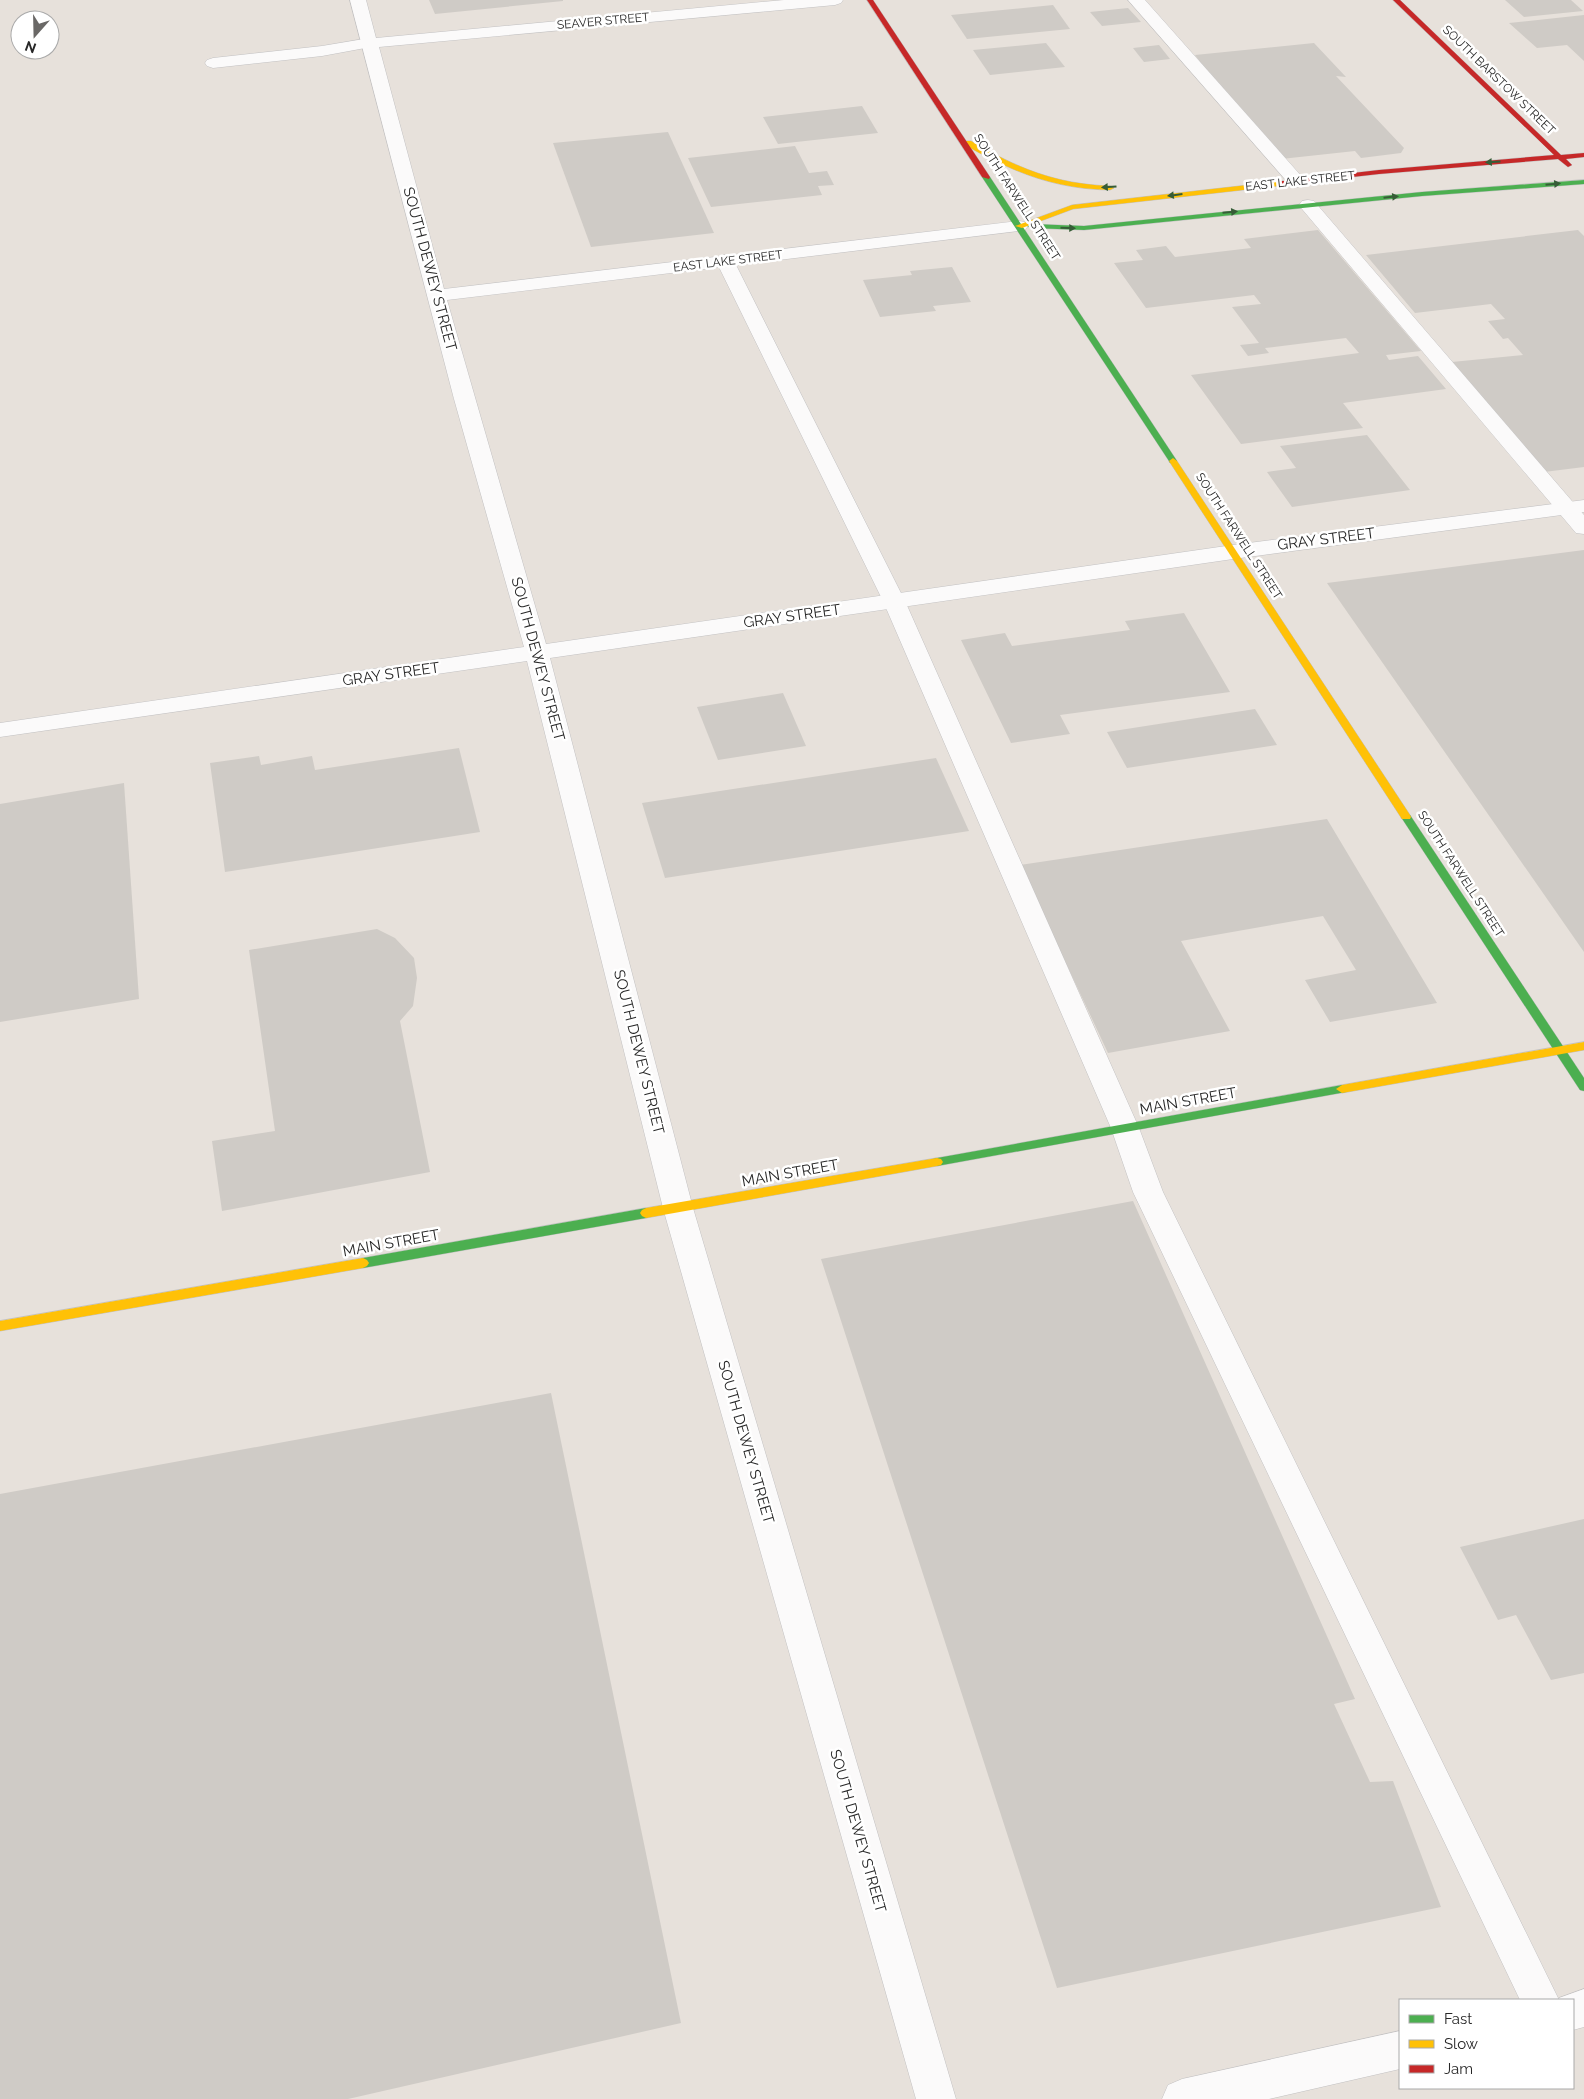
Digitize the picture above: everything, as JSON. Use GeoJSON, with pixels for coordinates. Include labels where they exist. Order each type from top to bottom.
{"type":"FeatureCollection","features":[{"type":"Feature","properties":{"kind":"street","name":"SOUTH DEWEY STREET"},"geometry":{"type":"LineString","coordinates":[[358,0],[464,399],[537,653],[678,1208],[936,2099]]}},
{"type":"Feature","properties":{"kind":"street","name":"SEAVER STREET"},"geometry":{"type":"LineString","coordinates":[[213,63],[322,51],[370,43],[835,0]]}},
{"type":"Feature","properties":{"kind":"street","name":"SOUTH FARWELL STREET"},"geometry":{"type":"LineString","coordinates":[[870,0],[1584,1087]]}},
{"type":"Feature","properties":{"kind":"street"},"geometry":{"type":"LineString","coordinates":[[1136,0],[1297,182]]}},
{"type":"Feature","properties":{"kind":"street","name":"SOUTH BARSTOW STREET"},"geometry":{"type":"LineString","coordinates":[[1396,0],[1584,180]]}},
{"type":"Feature","properties":{"kind":"street"},"geometry":{"type":"LineString","coordinates":[[963,140],[1018,171],[1053,183],[1087,188],[1118,187]]}},
{"type":"Feature","properties":{"kind":"street","name":"EAST LAKE STREET"},"geometry":{"type":"LineString","coordinates":[[1019,226],[1072,207],[1399,170],[1584,155]]}},
{"type":"Feature","properties":{"kind":"street"},"geometry":{"type":"LineString","coordinates":[[1246,175],[1272,177],[1297,182]]}},
{"type":"Feature","properties":{"kind":"street","name":"EAST LAKE STREET"},"geometry":{"type":"LineString","coordinates":[[437,296],[1019,226],[1084,228],[1422,194],[1584,180]]}},
{"type":"Feature","properties":{"kind":"street"},"geometry":{"type":"LineString","coordinates":[[1308,205],[1576,507],[1584,528]]}},
{"type":"Feature","properties":{"kind":"street"},"geometry":{"type":"LineString","coordinates":[[725,262],[894,602],[1125,1128],[1148,1192],[1540,1999]]}},
{"type":"Feature","properties":{"kind":"street","name":"GRAY STREET"},"geometry":{"type":"LineString","coordinates":[[0,730],[1233,552],[1576,507]]}},
{"type":"Feature","properties":{"kind":"street","name":"MAIN STREET"},"geometry":{"type":"LineString","coordinates":[[0,1326],[678,1208],[1584,1046]]}},
{"type":"Feature","properties":{"kind":"street"},"geometry":{"type":"LineString","coordinates":[[1182,2099],[1399,2050]]}},
{"type":"Feature","properties":{"kind":"building"},"geometry":{"type":"Polygon","coordinates":[[[429,0],[563,0],[563,1],[435,14],[429,0]]]}},
{"type":"Feature","properties":{"kind":"building"},"geometry":{"type":"Polygon","coordinates":[[[1505,0],[1571,0],[1583,11],[1524,17],[1505,0]]]}},
{"type":"Feature","properties":{"kind":"building"},"geometry":{"type":"Polygon","coordinates":[[[1053,5],[1070,29],[967,39],[951,15],[1053,5]]]}},
{"type":"Feature","properties":{"kind":"building"},"geometry":{"type":"Polygon","coordinates":[[[1128,8],[1141,22],[1102,26],[1090,12],[1128,8]]]}},
{"type":"Feature","properties":{"kind":"building"},"geometry":{"type":"Polygon","coordinates":[[[1584,15],[1584,61],[1567,45],[1537,48],[1509,23],[1584,15]]]}},
{"type":"Feature","properties":{"kind":"building"},"geometry":{"type":"Polygon","coordinates":[[[1046,43],[1065,67],[990,75],[973,50],[1046,43]]]}},
{"type":"Feature","properties":{"kind":"building"},"geometry":{"type":"Polygon","coordinates":[[[1314,43],[1346,77],[1336,76],[1404,148],[1401,153],[1361,158],[1355,151],[1281,159],[1220,89],[1195,55],[1314,43]]]}},
{"type":"Feature","properties":{"kind":"building"},"geometry":{"type":"Polygon","coordinates":[[[1159,45],[1170,59],[1144,62],[1133,48],[1159,45]]]}},
{"type":"Feature","properties":{"kind":"building"},"geometry":{"type":"Polygon","coordinates":[[[862,106],[878,133],[778,144],[763,117],[862,106]]]}},
{"type":"Feature","properties":{"kind":"building"},"geometry":{"type":"Polygon","coordinates":[[[668,132],[714,233],[591,247],[553,143],[668,132]]]}},
{"type":"Feature","properties":{"kind":"building"},"geometry":{"type":"Polygon","coordinates":[[[795,146],[809,173],[827,171],[834,185],[818,186],[822,195],[711,207],[688,158],[795,146]]]}},
{"type":"Feature","properties":{"kind":"building"},"geometry":{"type":"Polygon","coordinates":[[[1318,230],[1421,351],[1386,355],[1389,360],[1418,356],[1446,389],[1343,403],[1363,428],[1241,444],[1191,375],[1359,353],[1346,338],[1265,348],[1269,353],[1248,356],[1240,345],[1259,343],[1232,307],[1261,304],[1254,295],[1146,308],[1114,263],[1143,260],[1136,250],[1166,246],[1175,257],[1251,248],[1244,239],[1318,230]]]}},
{"type":"Feature","properties":{"kind":"building"},"geometry":{"type":"Polygon","coordinates":[[[1578,230],[1584,236],[1584,467],[1544,472],[1452,362],[1523,355],[1508,338],[1503,339],[1488,321],[1505,319],[1491,304],[1415,313],[1366,255],[1578,230]]]}},
{"type":"Feature","properties":{"kind":"building"},"geometry":{"type":"Polygon","coordinates":[[[952,267],[971,302],[933,306],[936,311],[880,317],[863,280],[912,275],[910,271],[952,267]]]}},
{"type":"Feature","properties":{"kind":"building"},"geometry":{"type":"Polygon","coordinates":[[[1367,435],[1410,490],[1292,507],[1267,472],[1296,468],[1280,446],[1367,435]]]}},
{"type":"Feature","properties":{"kind":"building"},"geometry":{"type":"Polygon","coordinates":[[[1584,550],[1584,952],[1327,583],[1584,550]]]}},
{"type":"Feature","properties":{"kind":"building"},"geometry":{"type":"Polygon","coordinates":[[[1184,613],[1230,692],[1060,715],[1070,734],[1011,743],[961,640],[1005,633],[1012,646],[1130,630],[1125,621],[1184,613]]]}},
{"type":"Feature","properties":{"kind":"building"},"geometry":{"type":"Polygon","coordinates":[[[783,693],[806,746],[718,760],[697,707],[783,693]]]}},
{"type":"Feature","properties":{"kind":"building"},"geometry":{"type":"Polygon","coordinates":[[[1255,709],[1277,745],[1127,768],[1107,732],[1255,709]]]}},
{"type":"Feature","properties":{"kind":"building"},"geometry":{"type":"Polygon","coordinates":[[[459,748],[480,832],[225,872],[210,763],[259,756],[261,765],[312,756],[315,770],[459,748]]]}},
{"type":"Feature","properties":{"kind":"building"},"geometry":{"type":"Polygon","coordinates":[[[936,758],[969,831],[665,878],[642,803],[936,758]]]}},
{"type":"Feature","properties":{"kind":"building"},"geometry":{"type":"Polygon","coordinates":[[[124,783],[139,999],[0,1022],[0,804],[124,783]]]}},
{"type":"Feature","properties":{"kind":"building"},"geometry":{"type":"Polygon","coordinates":[[[1327,819],[1437,1003],[1330,1022],[1305,980],[1356,970],[1323,916],[1181,941],[1230,1031],[1108,1053],[1020,865],[1327,819]]]}},
{"type":"Feature","properties":{"kind":"building"},"geometry":{"type":"Polygon","coordinates":[[[377,929],[395,938],[414,958],[417,978],[413,1006],[400,1021],[430,1172],[222,1211],[212,1141],[275,1131],[249,950],[377,929]]]}},
{"type":"Feature","properties":{"kind":"building"},"geometry":{"type":"Polygon","coordinates":[[[1133,1201],[1355,1699],[1334,1704],[1370,1782],[1393,1781],[1441,1907],[1057,1988],[821,1259],[1133,1201]]]}},
{"type":"Feature","properties":{"kind":"building"},"geometry":{"type":"Polygon","coordinates":[[[551,1393],[681,2023],[348,2099],[0,2099],[0,1494],[551,1393]]]}},
{"type":"Feature","properties":{"kind":"building"},"geometry":{"type":"Polygon","coordinates":[[[1584,1519],[1584,1673],[1551,1680],[1516,1615],[1498,1620],[1460,1547],[1584,1519]]]}},
{"type":"Feature","properties":{"kind":"traffic: fast"},"geometry":{"type":"LineString","coordinates":[[986,177],[1173,461]]}},
{"type":"Feature","properties":{"kind":"traffic: fast"},"geometry":{"type":"LineString","coordinates":[[1031,226],[1084,228],[1422,194],[1584,182]]}},
{"type":"Feature","properties":{"kind":"traffic: fast"},"geometry":{"type":"LineString","coordinates":[[1406,817],[1584,1087]]}},
{"type":"Feature","properties":{"kind":"traffic: fast"},"geometry":{"type":"LineString","coordinates":[[937,1162],[1342,1089]]}},
{"type":"Feature","properties":{"kind":"traffic: fast"},"geometry":{"type":"LineString","coordinates":[[363,1263],[646,1213]]}},
{"type":"Feature","properties":{"kind":"traffic: slow"},"geometry":{"type":"LineString","coordinates":[[968,143],[1019,170],[1053,182],[1090,188],[1110,188]]}},
{"type":"Feature","properties":{"kind":"traffic: slow"},"geometry":{"type":"LineString","coordinates":[[1019,226],[1072,207],[1284,183]]}},
{"type":"Feature","properties":{"kind":"traffic: slow"},"geometry":{"type":"LineString","coordinates":[[1173,461],[1406,817]]}},
{"type":"Feature","properties":{"kind":"traffic: slow"},"geometry":{"type":"LineString","coordinates":[[1342,1089],[1584,1046]]}},
{"type":"Feature","properties":{"kind":"traffic: slow"},"geometry":{"type":"LineString","coordinates":[[646,1213],[937,1162]]}},
{"type":"Feature","properties":{"kind":"traffic: slow"},"geometry":{"type":"LineString","coordinates":[[0,1326],[363,1263]]}},
{"type":"Feature","properties":{"kind":"traffic: jam"},"geometry":{"type":"LineString","coordinates":[[870,0],[986,177]]}},
{"type":"Feature","properties":{"kind":"traffic: jam"},"geometry":{"type":"LineString","coordinates":[[1396,0],[1568,165]]}},
{"type":"Feature","properties":{"kind":"traffic: jam"},"geometry":{"type":"LineString","coordinates":[[1284,183],[1379,172],[1584,155]]}}]}
